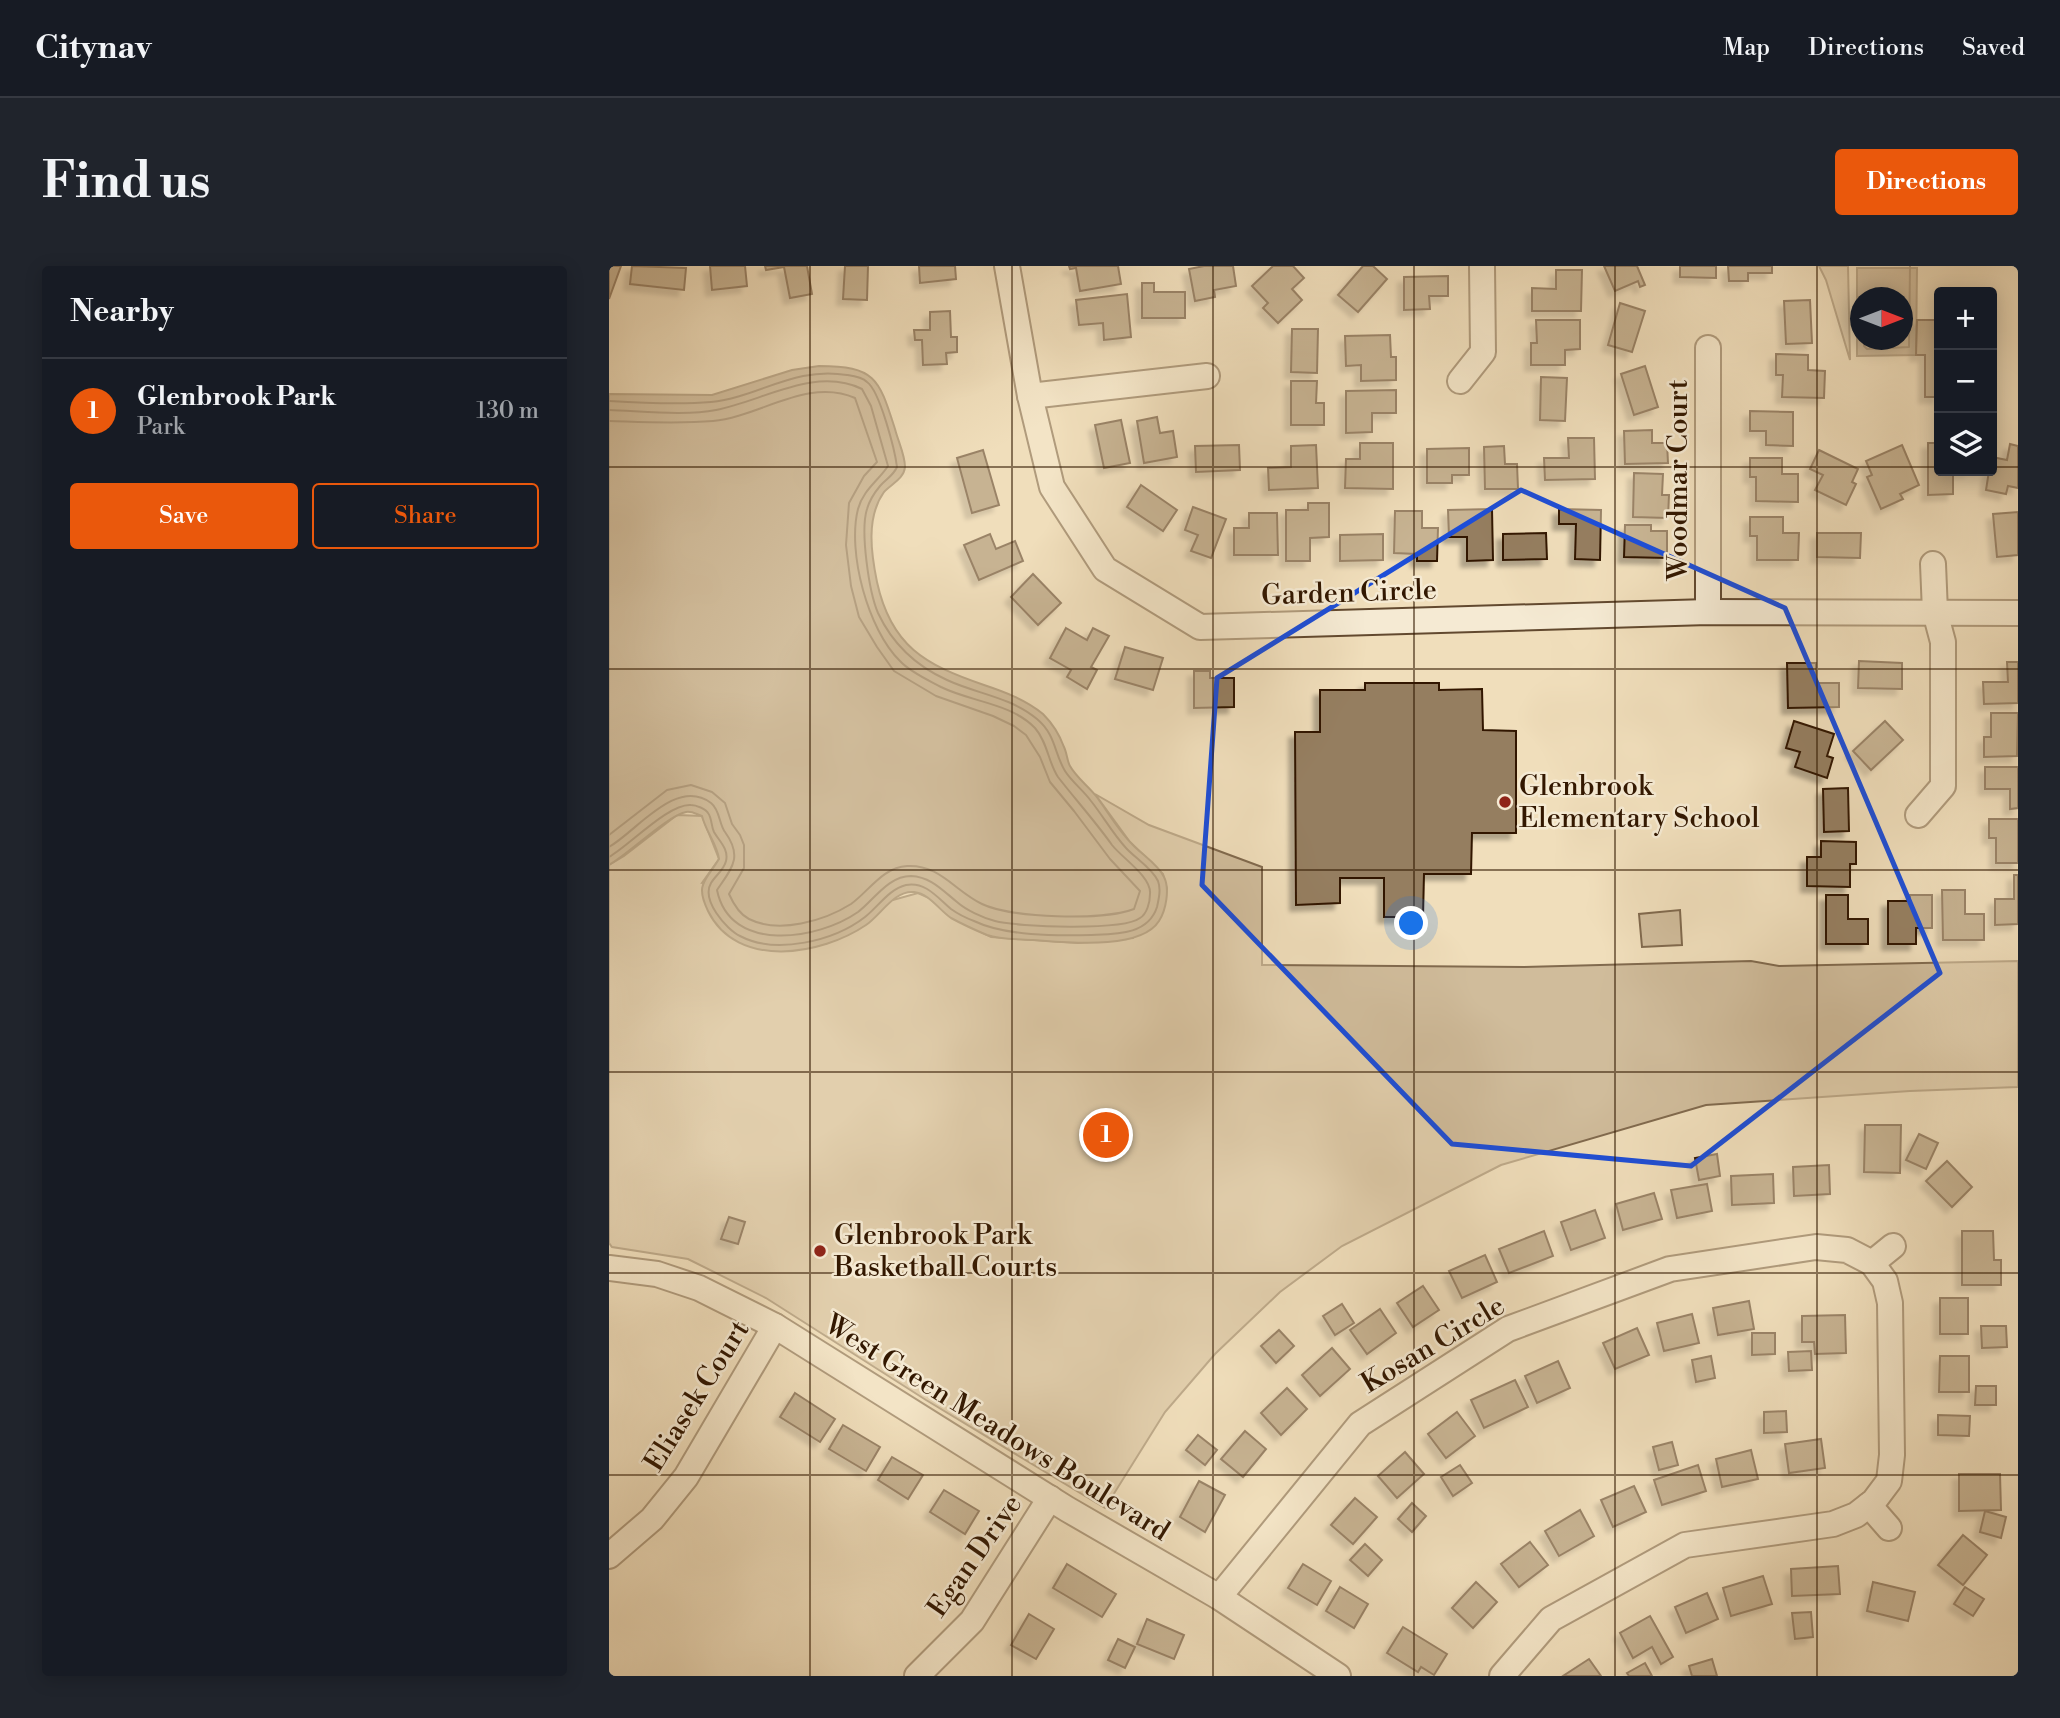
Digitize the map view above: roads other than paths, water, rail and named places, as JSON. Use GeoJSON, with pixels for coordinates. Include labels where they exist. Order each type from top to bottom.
{"type":"FeatureCollection","features":[{"type":"Feature","properties":{"kind":"street","name":"Garden Circle"},"geometry":{"type":"LineString","coordinates":[[1007,266],[1030,396],[1052,487],[1105,569],[1200,627],[1708,612],[2018,613]]}},
{"type":"Feature","properties":{"kind":"street"},"geometry":{"type":"LineString","coordinates":[[1460,381],[1483,352],[1482,266]]}},
{"type":"Feature","properties":{"kind":"street","name":"Woodmar Court"},"geometry":{"type":"LineString","coordinates":[[1708,348],[1708,612]]}},
{"type":"Feature","properties":{"kind":"street"},"geometry":{"type":"LineString","coordinates":[[1030,396],[1207,376]]}},
{"type":"Feature","properties":{"kind":"street"},"geometry":{"type":"LineString","coordinates":[[1918,815],[1943,786],[1943,642],[1934,612],[1933,564]]}},
{"type":"Feature","properties":{"kind":"street"},"geometry":{"type":"LineString","coordinates":[[1502,1676],[1551,1619],[1685,1545],[1833,1524],[1856,1515],[1869,1505],[1889,1481],[1892,1455],[1890,1303],[1885,1281],[1872,1263],[1893,1246]]}},
{"type":"Feature","properties":{"kind":"street","name":"Kosan Circle"},"geometry":{"type":"LineString","coordinates":[[1219,1597],[1360,1424],[1508,1329],[1670,1269],[1817,1247],[1847,1250],[1872,1263]]}},
{"type":"Feature","properties":{"kind":"street","name":"West Green Meadows Boulevard"},"geometry":{"type":"LineString","coordinates":[[609,1268],[657,1274],[699,1288],[775,1326],[1050,1498],[1219,1597],[1324,1673]]}},
{"type":"Feature","properties":{"kind":"street","name":"Eliasek Court"},"geometry":{"type":"LineString","coordinates":[[609,1556],[652,1519],[686,1476],[775,1326]]}},
{"type":"Feature","properties":{"kind":"street","name":"Egan Drive"},"geometry":{"type":"LineString","coordinates":[[917,1676],[972,1621],[1050,1498]]}},
{"type":"Feature","properties":{"kind":"street"},"geometry":{"type":"LineString","coordinates":[[1869,1505],[1889,1528]]}},
{"type":"Feature","properties":{"kind":"water"},"geometry":{"type":"Polygon","coordinates":[[[1857,268],[1917,268],[1916,355],[1857,356],[1857,350],[1913,350],[1913,287],[1857,287],[1857,268]]]}},
{"type":"Feature","properties":{"kind":"water"},"geometry":{"type":"Polygon","coordinates":[[[819,366],[853,369],[872,379],[884,398],[903,453],[904,471],[878,502],[871,536],[877,582],[891,622],[901,637],[928,660],[1015,697],[1036,709],[1053,725],[1073,770],[1127,839],[1154,863],[1164,877],[1167,887],[1165,905],[1159,921],[1149,931],[1136,937],[1101,943],[998,938],[951,918],[920,893],[907,892],[888,904],[866,925],[827,944],[781,951],[759,949],[739,942],[721,930],[704,902],[703,884],[719,859],[702,816],[692,812],[678,815],[609,865],[609,394],[712,395],[792,370],[819,366]]]}},
{"type":"Feature","properties":{"kind":"place","name":"Glenbrook Elementary School"},"geometry":{"type":"Point","coordinates":[1505,802]}},
{"type":"Feature","properties":{"kind":"place","name":"Glenbrook Park"},"geometry":{"type":"Point","coordinates":[1106,1135]}},
{"type":"Feature","properties":{"kind":"place","name":"Glenbrook Park Basketball Courts"},"geometry":{"type":"Point","coordinates":[820,1251]}}]}
